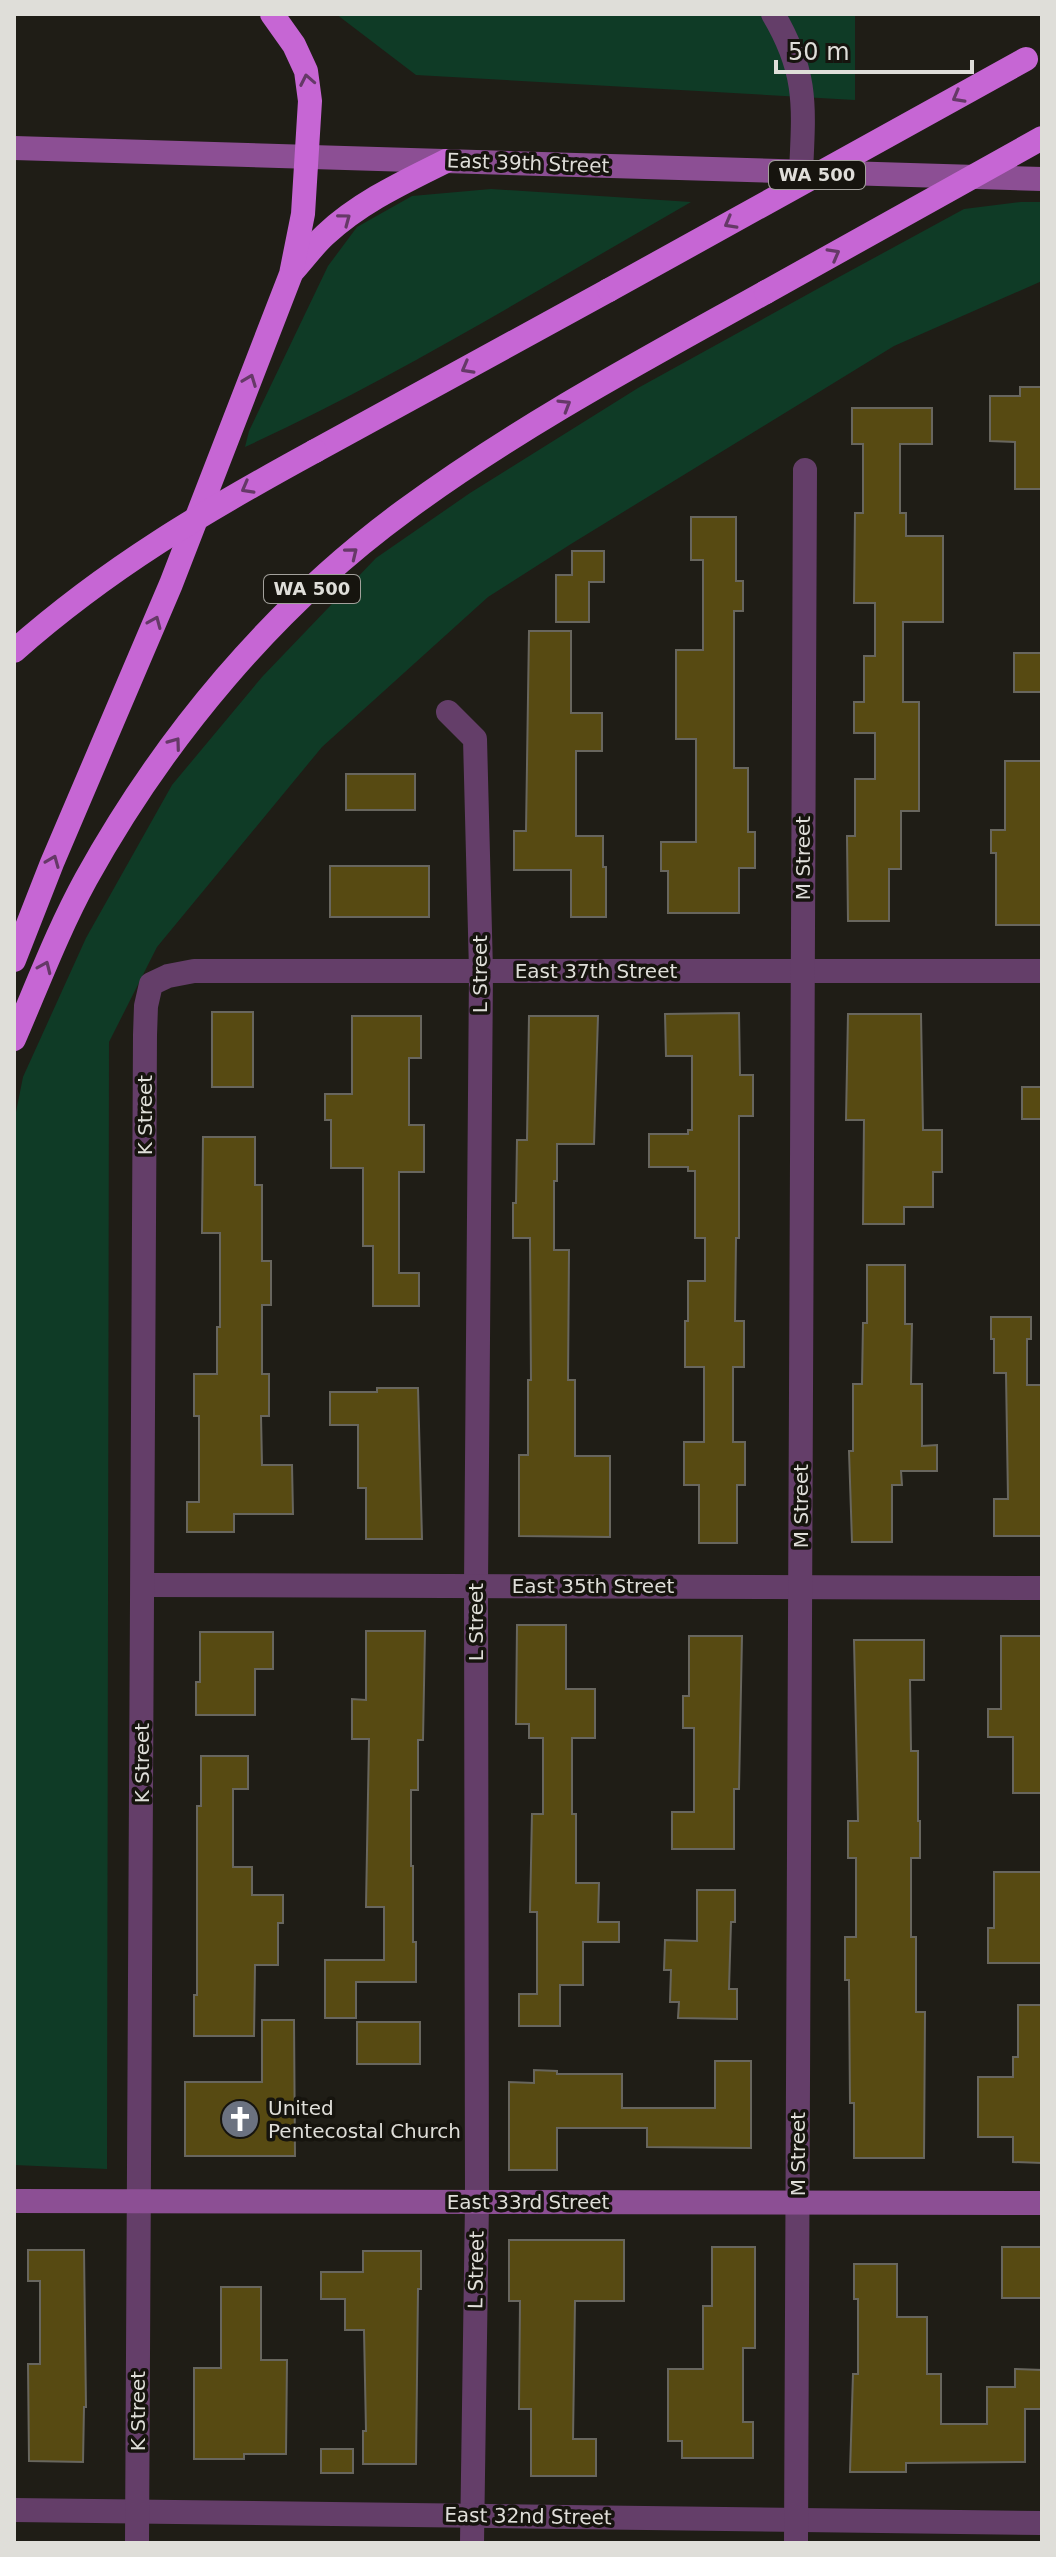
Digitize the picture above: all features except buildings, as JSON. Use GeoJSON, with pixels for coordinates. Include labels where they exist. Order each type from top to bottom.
{"type":"FeatureCollection","features":[{"type":"Feature","properties":{"kind":"highway"},"geometry":{"type":"LineString","coordinates":[[14,960],[171,584],[291,274],[303,214],[310,101],[306,71],[294,45],[272,14]]}},
{"type":"Feature","properties":{"kind":"highway","name":"WA 500"},"geometry":{"type":"LineString","coordinates":[[14,651],[63,607],[207,510],[1034,55]]}},
{"type":"Feature","properties":{"kind":"highway","name":"WA 500"},"geometry":{"type":"LineString","coordinates":[[14,1039],[86,880],[141,789],[189,722],[251,649],[333,568],[402,512],[473,463],[590,390],[1042,138]]}},
{"type":"Feature","properties":{"kind":"highway"},"geometry":{"type":"LineString","coordinates":[[291,274],[324,236],[345,218],[377,195],[446,161]]}},
{"type":"Feature","properties":{"kind":"main road","name":"East 39th Street"},"geometry":{"type":"LineString","coordinates":[[14,148],[1042,179]]}},
{"type":"Feature","properties":{"kind":"main road","name":"East 33rd Street"},"geometry":{"type":"LineString","coordinates":[[14,2201],[1042,2203]]}},
{"type":"Feature","properties":{"kind":"street"},"geometry":{"type":"LineString","coordinates":[[773,14],[796,61],[804,100],[801,172]]}},
{"type":"Feature","properties":{"kind":"street","name":"M Street"},"geometry":{"type":"LineString","coordinates":[[796,2531],[805,470]]}},
{"type":"Feature","properties":{"kind":"street","name":"L Street"},"geometry":{"type":"LineString","coordinates":[[448,712],[475,739],[481,971],[476,1586],[477,2202],[472,2543]]}},
{"type":"Feature","properties":{"kind":"street","name":"East 37th Street"},"geometry":{"type":"LineString","coordinates":[[151,984],[168,976],[194,971],[1042,971]]}},
{"type":"Feature","properties":{"kind":"street","name":"K Street"},"geometry":{"type":"LineString","coordinates":[[137,2543],[145,1035],[151,984]]}},
{"type":"Feature","properties":{"kind":"street","name":"East 35th Street"},"geometry":{"type":"LineString","coordinates":[[144,1585],[1042,1588]]}},
{"type":"Feature","properties":{"kind":"street","name":"East 32nd Street"},"geometry":{"type":"LineString","coordinates":[[14,2510],[472,2516],[796,2531],[1042,2523]]}},
{"type":"Feature","properties":{"kind":"green space"},"geometry":{"type":"Polygon","coordinates":[[[336,14],[855,14],[855,100],[416,75],[336,14]]]}},
{"type":"Feature","properties":{"kind":"green space"},"geometry":{"type":"Polygon","coordinates":[[[491,189],[691,202],[359,391],[245,447],[249,431],[328,266],[357,227],[412,196],[491,189]]]}},
{"type":"Feature","properties":{"kind":"green space"},"geometry":{"type":"Polygon","coordinates":[[[1042,202],[1042,281],[894,346],[488,597],[322,747],[157,947],[109,1042],[107,2169],[14,2165],[14,1122],[23,1077],[86,938],[172,785],[262,677],[376,558],[470,493],[638,388],[839,277],[964,209],[1042,202]]]}},
{"type":"Feature","properties":{"kind":"place","name":"United Pentecostal Church"},"geometry":{"type":"Point","coordinates":[240,2119]}}]}
